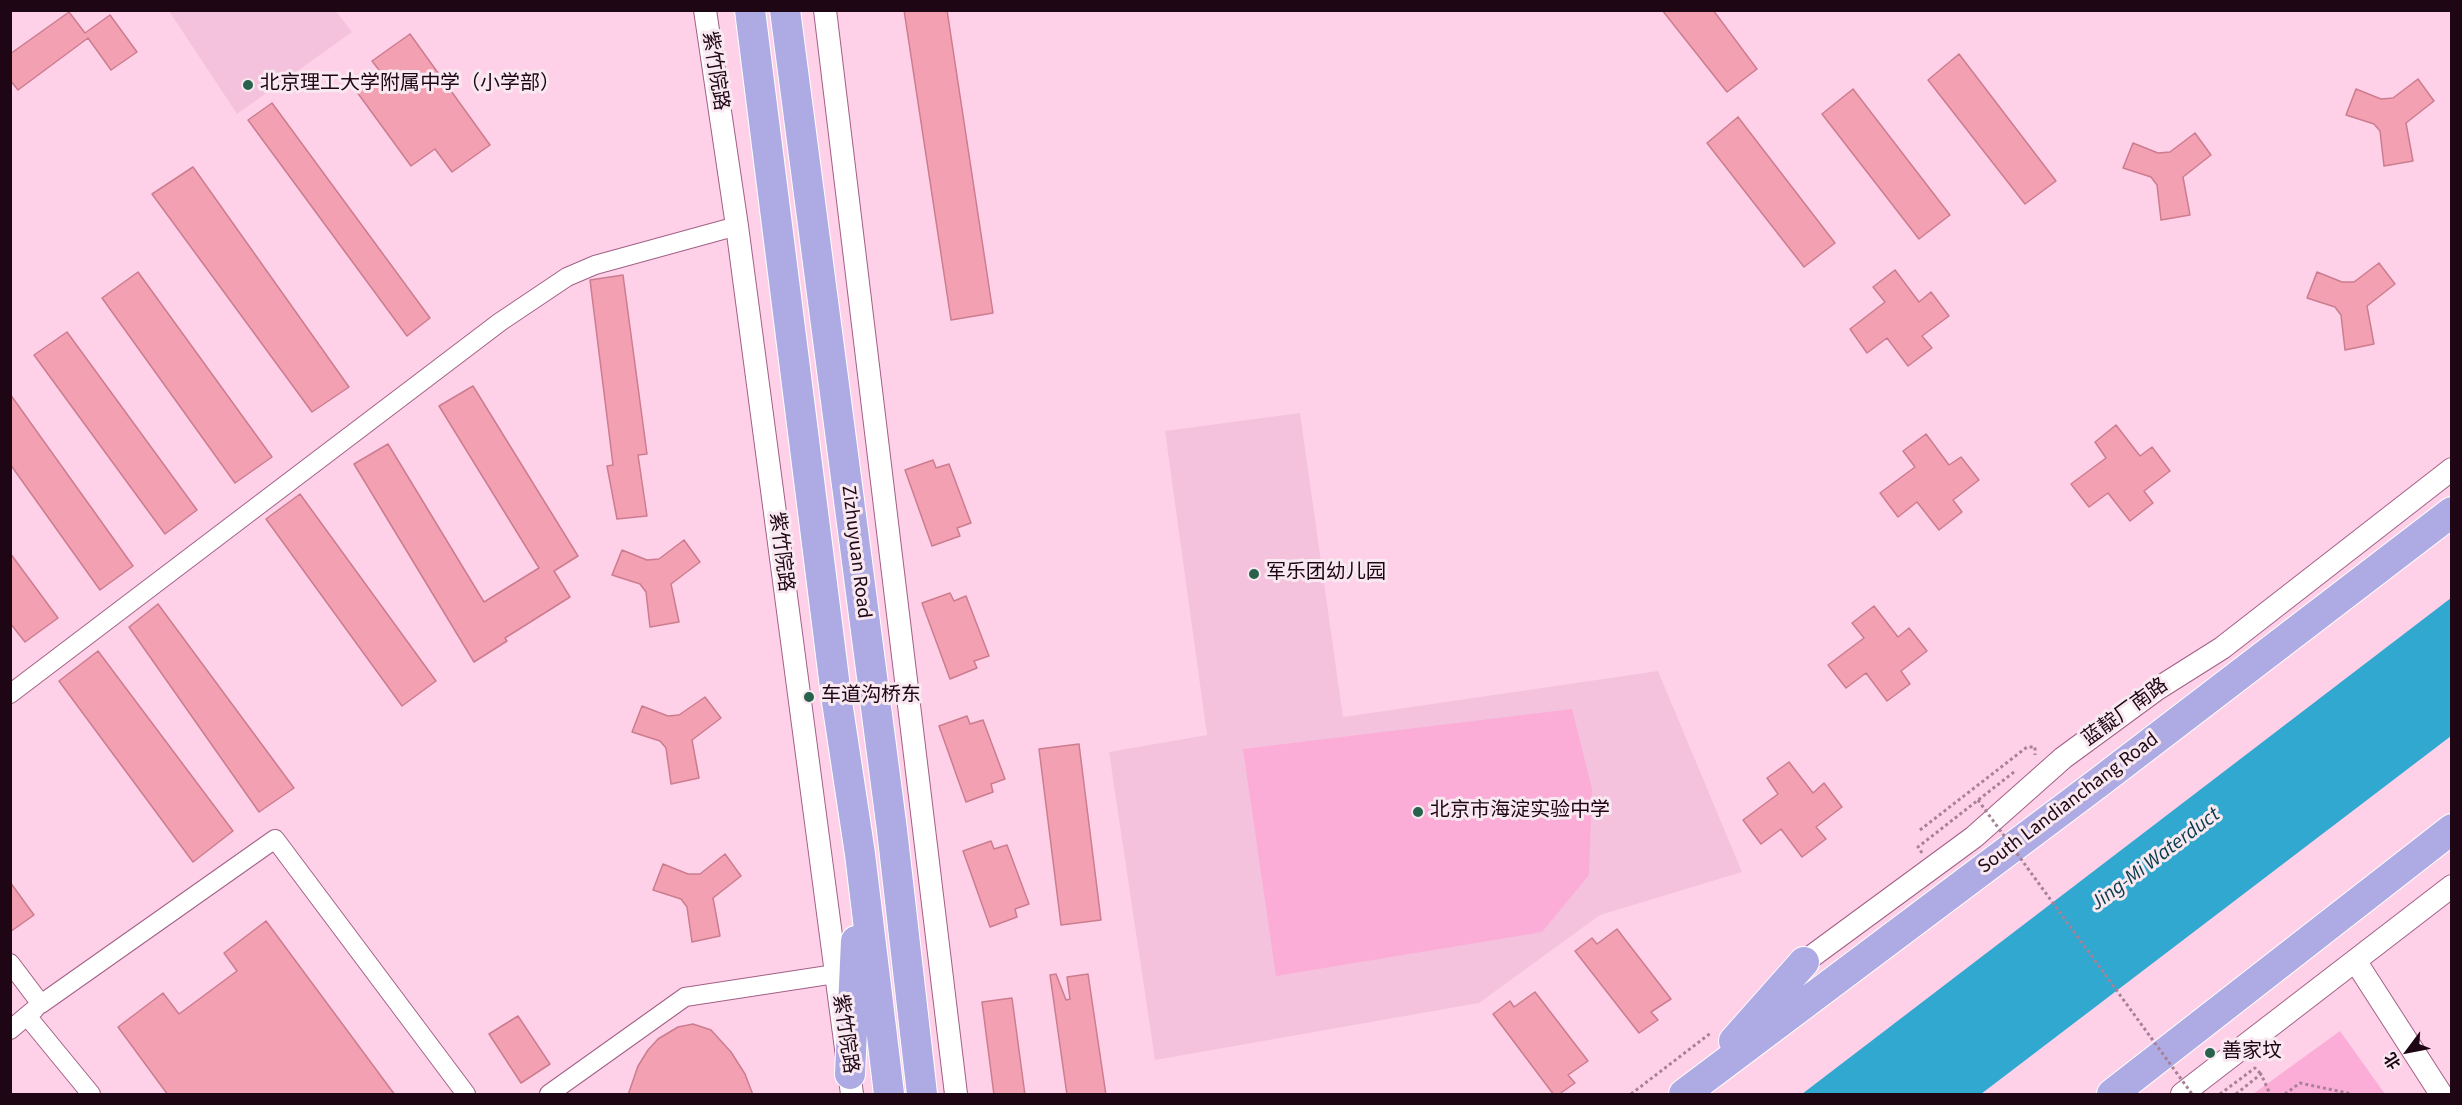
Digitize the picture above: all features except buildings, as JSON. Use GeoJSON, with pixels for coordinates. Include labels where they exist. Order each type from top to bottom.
{"type":"FeatureCollection","features":[{"type":"Feature","properties":{"kind":"highway","name":"Zizhuyuan Road"},"geometry":{"type":"LineString","coordinates":[[785,10],[892,830],[922,1095]]}},
{"type":"Feature","properties":{"kind":"highway","name":"Zizhuyuan Road"},"geometry":{"type":"LineString","coordinates":[[748,18],[836,695],[860,854],[889,1095]]}},
{"type":"Feature","properties":{"kind":"highway","name":"South Landianchang Road"},"geometry":{"type":"LineString","coordinates":[[1689,1091],[2098,783],[2451,512]]}},
{"type":"Feature","properties":{"kind":"highway"},"geometry":{"type":"LineString","coordinates":[[2112,1095],[2451,829]]}},
{"type":"Feature","properties":{"kind":"highway"},"geometry":{"type":"LineString","coordinates":[[851,1084],[860,854]]}},
{"type":"Feature","properties":{"kind":"highway"},"geometry":{"type":"LineString","coordinates":[[1689,1091],[1804,962]]}},
{"type":"Feature","properties":{"kind":"street","name":"紫竹院路"},"geometry":{"type":"LineString","coordinates":[[705,10],[737,226],[851,1084]]}},
{"type":"Feature","properties":{"kind":"street"},"geometry":{"type":"LineString","coordinates":[[825,10],[956,1095]]}},
{"type":"Feature","properties":{"kind":"street"},"geometry":{"type":"LineString","coordinates":[[10,694],[500,322],[567,277],[595,265],[737,226]]}},
{"type":"Feature","properties":{"kind":"street","name":"蓝靛厂南路"},"geometry":{"type":"LineString","coordinates":[[1804,962],[1974,837],[2063,758],[2157,689],[2222,648],[2451,469]]}},
{"type":"Feature","properties":{"kind":"street"},"geometry":{"type":"LineString","coordinates":[[10,1030],[34,1010],[275,839],[466,1095]]}},
{"type":"Feature","properties":{"kind":"street"},"geometry":{"type":"LineString","coordinates":[[2182,1095],[2451,886]]}},
{"type":"Feature","properties":{"kind":"street"},"geometry":{"type":"LineString","coordinates":[[2356,962],[2441,1095]]}},
{"type":"Feature","properties":{"kind":"street"},"geometry":{"type":"LineString","coordinates":[[10,963],[34,1010],[92,1095]]}},
{"type":"Feature","properties":{"kind":"street"},"geometry":{"type":"LineString","coordinates":[[549,1095],[685,997],[835,974]]}},
{"type":"Feature","properties":{"kind":"path"},"geometry":{"type":"LineString","coordinates":[[1920,830],[2027,747],[2035,747],[2035,756],[2027,762]]}},
{"type":"Feature","properties":{"kind":"path"},"geometry":{"type":"LineString","coordinates":[[1928,839],[2019,768]]}},
{"type":"Feature","properties":{"kind":"path"},"geometry":{"type":"LineString","coordinates":[[1978,800],[2192,1095]]}},
{"type":"Feature","properties":{"kind":"path"},"geometry":{"type":"LineString","coordinates":[[2220,1095],[2255,1068],[2270,1095]]}},
{"type":"Feature","properties":{"kind":"path"},"geometry":{"type":"LineString","coordinates":[[2236,1095],[2260,1074]]}},
{"type":"Feature","properties":{"kind":"path"},"geometry":{"type":"LineString","coordinates":[[2285,1095],[2301,1083],[2352,1095]]}},
{"type":"Feature","properties":{"kind":"shaded area","name":"北京理工大学附属中学（小学部）"},"geometry":{"type":"Polygon","coordinates":[[[169,11],[336,11],[352,32],[237,114],[169,11]]]}},
{"type":"Feature","properties":{"kind":"shaded area","name":"北京市海淀实验中学"},"geometry":{"type":"Polygon","coordinates":[[[1300,413],[1343,717],[1658,671],[1742,872],[1600,915],[1479,1003],[1155,1060],[1109,752],[1207,735],[1165,431],[1300,413]]]}},
{"type":"Feature","properties":{"kind":"shaded area"},"geometry":{"type":"Polygon","coordinates":[[[1572,709],[1592,789],[1589,875],[1542,932],[1276,976],[1243,749],[1572,709]]]}},
{"type":"Feature","properties":{"kind":"shaded area"},"geometry":{"type":"Polygon","coordinates":[[[2340,1031],[2385,1094],[2253,1094],[2340,1031]]]}},
{"type":"Feature","properties":{"kind":"water","name":"Jing-Mi Waterduct"},"geometry":{"type":"Polygon","coordinates":[[[2451,598],[2451,736],[1981,1094],[1802,1094],[2451,598]]]}},
{"type":"Feature","properties":{"kind":"place","name":"北京理工大学附属中学（小学部）"},"geometry":{"type":"Point","coordinates":[248,85]}},
{"type":"Feature","properties":{"kind":"place","name":"军乐团幼儿园"},"geometry":{"type":"Point","coordinates":[1254,574]}},
{"type":"Feature","properties":{"kind":"place","name":"车道沟桥东"},"geometry":{"type":"Point","coordinates":[809,697]}},
{"type":"Feature","properties":{"kind":"place","name":"北京市海淀实验中学"},"geometry":{"type":"Point","coordinates":[1418,812]}},
{"type":"Feature","properties":{"kind":"place","name":"善家坟"},"geometry":{"type":"Point","coordinates":[2210,1053]}}]}
